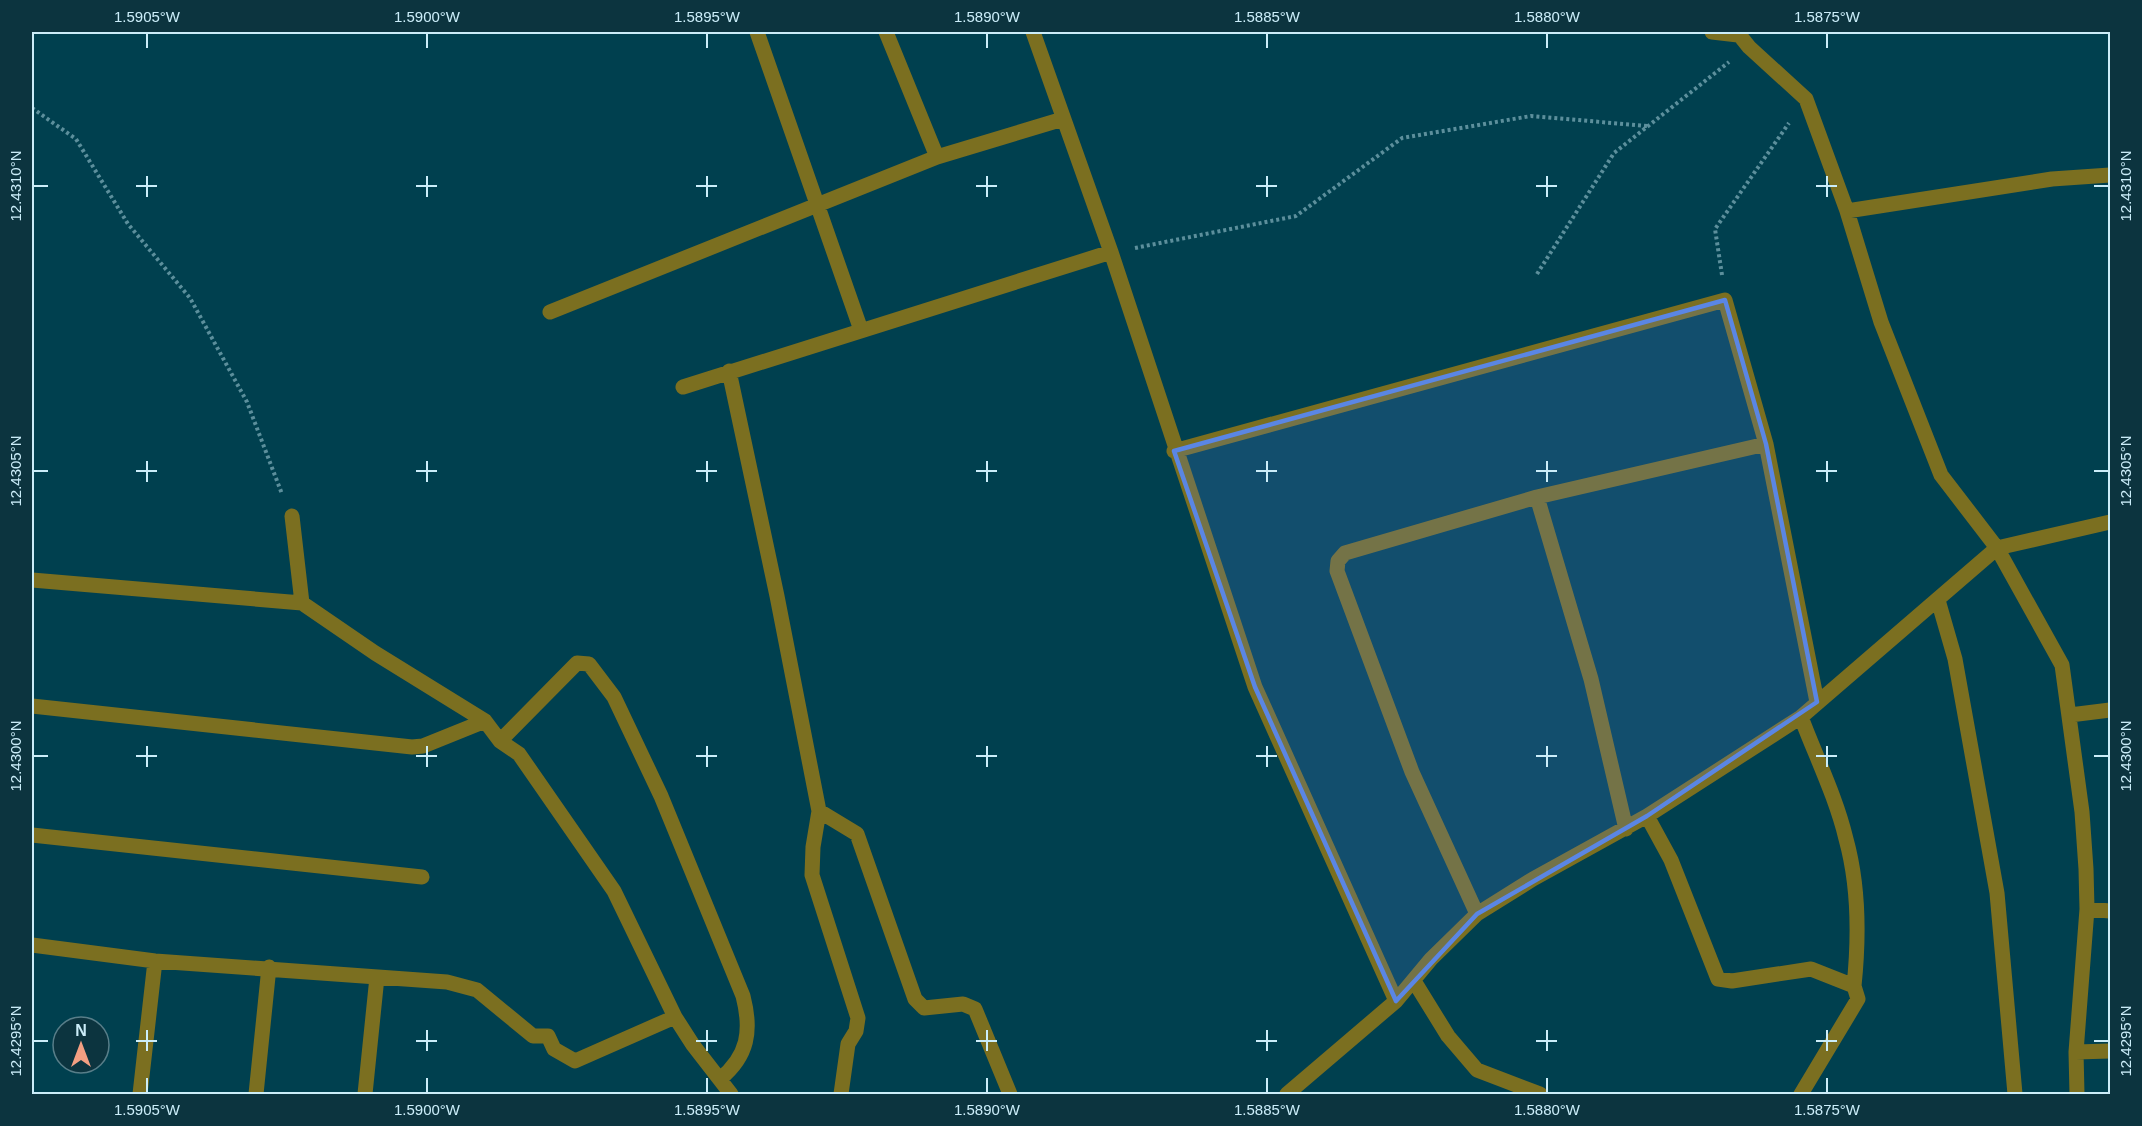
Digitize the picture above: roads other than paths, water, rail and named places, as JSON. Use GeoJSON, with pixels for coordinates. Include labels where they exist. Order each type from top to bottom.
{"type":"FeatureCollection","features":[{"type":"Feature","properties":{"kind":"street"},"geometry":{"type":"LineString","coordinates":[[757,32],[861,330]]}},
{"type":"Feature","properties":{"kind":"street"},"geometry":{"type":"LineString","coordinates":[[886,32],[938,157]]}},
{"type":"Feature","properties":{"kind":"street"},"geometry":{"type":"LineString","coordinates":[[1033,32],[1111,252],[1174,451],[1255,687],[1396,1001]]}},
{"type":"Feature","properties":{"kind":"street"},"geometry":{"type":"LineString","coordinates":[[1712,32],[1737,33],[1749,47],[1806,99],[1847,211],[1881,322],[1941,475],[1996,548],[2062,665],[2082,812],[2087,909],[2076,1052],[2077,1095]]}},
{"type":"Feature","properties":{"kind":"street"},"geometry":{"type":"LineString","coordinates":[[550,312],[818,207],[938,157],[1063,119]]}},
{"type":"Feature","properties":{"kind":"street"},"geometry":{"type":"LineString","coordinates":[[1847,211],[2052,179],[2110,175]]}},
{"type":"Feature","properties":{"kind":"street"},"geometry":{"type":"LineString","coordinates":[[683,387],[1111,252]]}},
{"type":"Feature","properties":{"kind":"street"},"geometry":{"type":"LineString","coordinates":[[1174,451],[1725,300],[1766,444],[1817,702]]}},
{"type":"Feature","properties":{"kind":"street"},"geometry":{"type":"LineString","coordinates":[[729,371],[777,596],[819,811],[813,847],[812,874],[858,1018],[856,1031],[848,1044],[841,1095]]}},
{"type":"Feature","properties":{"kind":"street"},"geometry":{"type":"LineString","coordinates":[[1477,914],[1412,772],[1337,571],[1338,561],[1345,553],[1537,497],[1766,444]]}},
{"type":"Feature","properties":{"kind":"street"},"geometry":{"type":"LineString","coordinates":[[1537,497],[1590,679],[1626,829]]}},
{"type":"Feature","properties":{"kind":"street"},"geometry":{"type":"LineString","coordinates":[[292,516],[302,603]]}},
{"type":"Feature","properties":{"kind":"street"},"geometry":{"type":"LineString","coordinates":[[1287,1095],[1396,1001],[1477,914],[1533,879],[1626,829],[1801,717],[1996,548],[2110,522]]}},
{"type":"Feature","properties":{"kind":"street"},"geometry":{"type":"LineString","coordinates":[[32,580],[302,603],[375,653],[485,721],[500,741],[519,754],[614,891],[675,1017],[693,1046],[731,1095]]}},
{"type":"Feature","properties":{"kind":"street"},"geometry":{"type":"LineString","coordinates":[[1938,600],[1954,659],[1996,893],[2015,1095]]}},
{"type":"Feature","properties":{"kind":"street"},"geometry":{"type":"LineString","coordinates":[[500,741],[577,663],[589,664],[614,697],[661,796],[743,996],[748,1017],[748,1032],[736,1066],[720,1079]]}},
{"type":"Feature","properties":{"kind":"street"},"geometry":{"type":"LineString","coordinates":[[32,706],[412,747],[423,746],[485,721]]}},
{"type":"Feature","properties":{"kind":"street"},"geometry":{"type":"LineString","coordinates":[[2070,715],[2110,710]]}},
{"type":"Feature","properties":{"kind":"street"},"geometry":{"type":"LineString","coordinates":[[1801,717],[1846,839],[1856,900],[1858,949],[1854,986],[1858,999],[1801,1095]]}},
{"type":"Feature","properties":{"kind":"street"},"geometry":{"type":"LineString","coordinates":[[819,811],[857,834],[915,999],[924,1008],[963,1004],[975,1009],[1010,1095]]}},
{"type":"Feature","properties":{"kind":"street"},"geometry":{"type":"LineString","coordinates":[[1647,816],[1671,860],[1718,979],[1732,981],[1811,969],[1854,986]]}},
{"type":"Feature","properties":{"kind":"street"},"geometry":{"type":"LineString","coordinates":[[32,835],[422,877]]}},
{"type":"Feature","properties":{"kind":"street"},"geometry":{"type":"LineString","coordinates":[[2087,909],[2110,910]]}},
{"type":"Feature","properties":{"kind":"street"},"geometry":{"type":"LineString","coordinates":[[32,945],[154,961],[447,982],[477,990],[533,1036],[548,1036],[554,1050],[574,1061],[675,1017]]}},
{"type":"Feature","properties":{"kind":"street"},"geometry":{"type":"LineString","coordinates":[[140,1095],[154,961]]}},
{"type":"Feature","properties":{"kind":"street"},"geometry":{"type":"LineString","coordinates":[[256,1095],[269,968]]}},
{"type":"Feature","properties":{"kind":"street"},"geometry":{"type":"LineString","coordinates":[[365,1095],[377,977]]}},
{"type":"Feature","properties":{"kind":"street"},"geometry":{"type":"LineString","coordinates":[[1414,981],[1448,1036],[1477,1070],[1539,1095]]}},
{"type":"Feature","properties":{"kind":"street"},"geometry":{"type":"LineString","coordinates":[[2076,1052],[2110,1051]]}}]}
